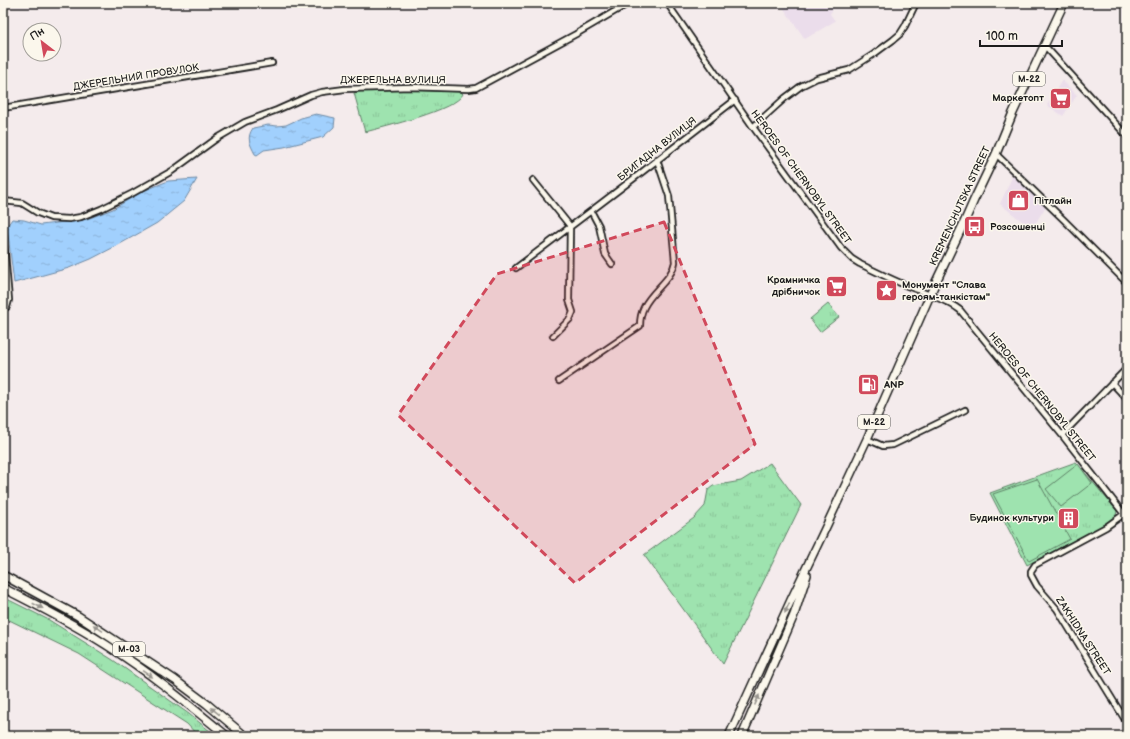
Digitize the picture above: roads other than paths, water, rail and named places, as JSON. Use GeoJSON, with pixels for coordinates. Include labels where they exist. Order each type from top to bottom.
{"type":"FeatureCollection","features":[{"type":"Feature","properties":{"kind":"highway","name":"KREMENCHUTSKA STREET"},"geometry":{"type":"LineString","coordinates":[[816,548],[867,439],[930,295],[1064,3]]}},
{"type":"Feature","properties":{"kind":"highway","name":"М-22"},"geometry":{"type":"LineString","coordinates":[[729,736],[816,548]]}},
{"type":"Feature","properties":{"kind":"highway","name":"М-22"},"geometry":{"type":"LineString","coordinates":[[742,736],[794,615],[816,548]]}},
{"type":"Feature","properties":{"kind":"highway","name":"М-03"},"geometry":{"type":"LineString","coordinates":[[3,575],[78,616],[175,680],[207,704],[245,736]]}},
{"type":"Feature","properties":{"kind":"highway","name":"М-03"},"geometry":{"type":"LineString","coordinates":[[3,588],[60,617],[105,644],[158,681],[227,736]]}},
{"type":"Feature","properties":{"kind":"street","name":"ДЖЕРЕЛЬНА ВУЛИЦЯ"},"geometry":{"type":"LineString","coordinates":[[3,201],[22,203],[38,213],[51,218],[81,216],[101,209],[172,171],[216,139],[245,122],[277,110],[311,94],[344,88],[476,88],[576,34],[629,3]]}},
{"type":"Feature","properties":{"kind":"street","name":"HEROES OF CHERNOBYL STREET"},"geometry":{"type":"LineString","coordinates":[[667,3],[753,127],[847,254],[860,264],[917,290],[952,303],[960,310],[1062,435],[1125,516]]}},
{"type":"Feature","properties":{"kind":"street"},"geometry":{"type":"LineString","coordinates":[[753,127],[784,98],[801,86],[817,78],[849,70],[893,40],[900,34],[905,26],[916,3]]}},
{"type":"Feature","properties":{"kind":"street"},"geometry":{"type":"LineString","coordinates":[[1044,45],[1127,136]]}},
{"type":"Feature","properties":{"kind":"street","name":"ДЖЕРЕЛЬНИЙ ПРОВУЛОК"},"geometry":{"type":"LineString","coordinates":[[3,108],[272,63]]}},
{"type":"Feature","properties":{"kind":"street","name":"БРИГАДНА ВУЛИЦЯ"},"geometry":{"type":"LineString","coordinates":[[516,268],[735,100]]}},
{"type":"Feature","properties":{"kind":"street"},"geometry":{"type":"LineString","coordinates":[[996,154],[1127,283]]}},
{"type":"Feature","properties":{"kind":"street"},"geometry":{"type":"LineString","coordinates":[[559,381],[640,326],[641,314],[644,306],[674,270],[675,262],[669,196],[657,160]]}},
{"type":"Feature","properties":{"kind":"street"},"geometry":{"type":"LineString","coordinates":[[533,180],[570,226],[569,300],[573,312],[570,319],[553,336]]}},
{"type":"Feature","properties":{"kind":"street"},"geometry":{"type":"LineString","coordinates":[[591,211],[599,226],[605,254],[612,264]]}},
{"type":"Feature","properties":{"kind":"street"},"geometry":{"type":"LineString","coordinates":[[3,232],[9,300],[7,307],[3,308]]}},
{"type":"Feature","properties":{"kind":"street"},"geometry":{"type":"LineString","coordinates":[[1062,435],[1127,368]]}},
{"type":"Feature","properties":{"kind":"street"},"geometry":{"type":"LineString","coordinates":[[1112,383],[1127,399]]}},
{"type":"Feature","properties":{"kind":"street"},"geometry":{"type":"LineString","coordinates":[[867,439],[883,446],[893,444],[965,410]]}},
{"type":"Feature","properties":{"kind":"street","name":"ZAKHIDNA STREET"},"geometry":{"type":"LineString","coordinates":[[1125,516],[1035,565],[1030,571],[1037,586],[1057,609],[1127,723]]}},
{"type":"Feature","properties":{"kind":"water"},"geometry":{"type":"Polygon","coordinates":[[[316,114],[335,118],[334,127],[323,137],[284,147],[264,150],[257,155],[255,154],[249,138],[253,128],[268,125],[286,125],[301,118],[316,114]]]}},
{"type":"Feature","properties":{"kind":"water"},"geometry":{"type":"Polygon","coordinates":[[[197,179],[184,201],[157,223],[91,259],[69,268],[14,283],[7,226],[12,219],[24,220],[41,225],[87,219],[113,209],[141,192],[168,181],[197,179]]]}},
{"type":"Feature","properties":{"kind":"place","name":"Маркетопт"},"geometry":{"type":"Point","coordinates":[1060,98]}},
{"type":"Feature","properties":{"kind":"place","name":"Пітлайн"},"geometry":{"type":"Point","coordinates":[1019,201]}},
{"type":"Feature","properties":{"kind":"place","name":"Розсошенці"},"geometry":{"type":"Point","coordinates":[975,227]}},
{"type":"Feature","properties":{"kind":"place","name":"Крамничка дрібничок"},"geometry":{"type":"Point","coordinates":[836,286]}},
{"type":"Feature","properties":{"kind":"place","name":"Монумент \"Слава героям-танкістам\""},"geometry":{"type":"Point","coordinates":[887,291]}},
{"type":"Feature","properties":{"kind":"place","name":"ANP"},"geometry":{"type":"Point","coordinates":[869,385]}},
{"type":"Feature","properties":{"kind":"place","name":"Будинок культури"},"geometry":{"type":"Point","coordinates":[1069,518]}}]}
